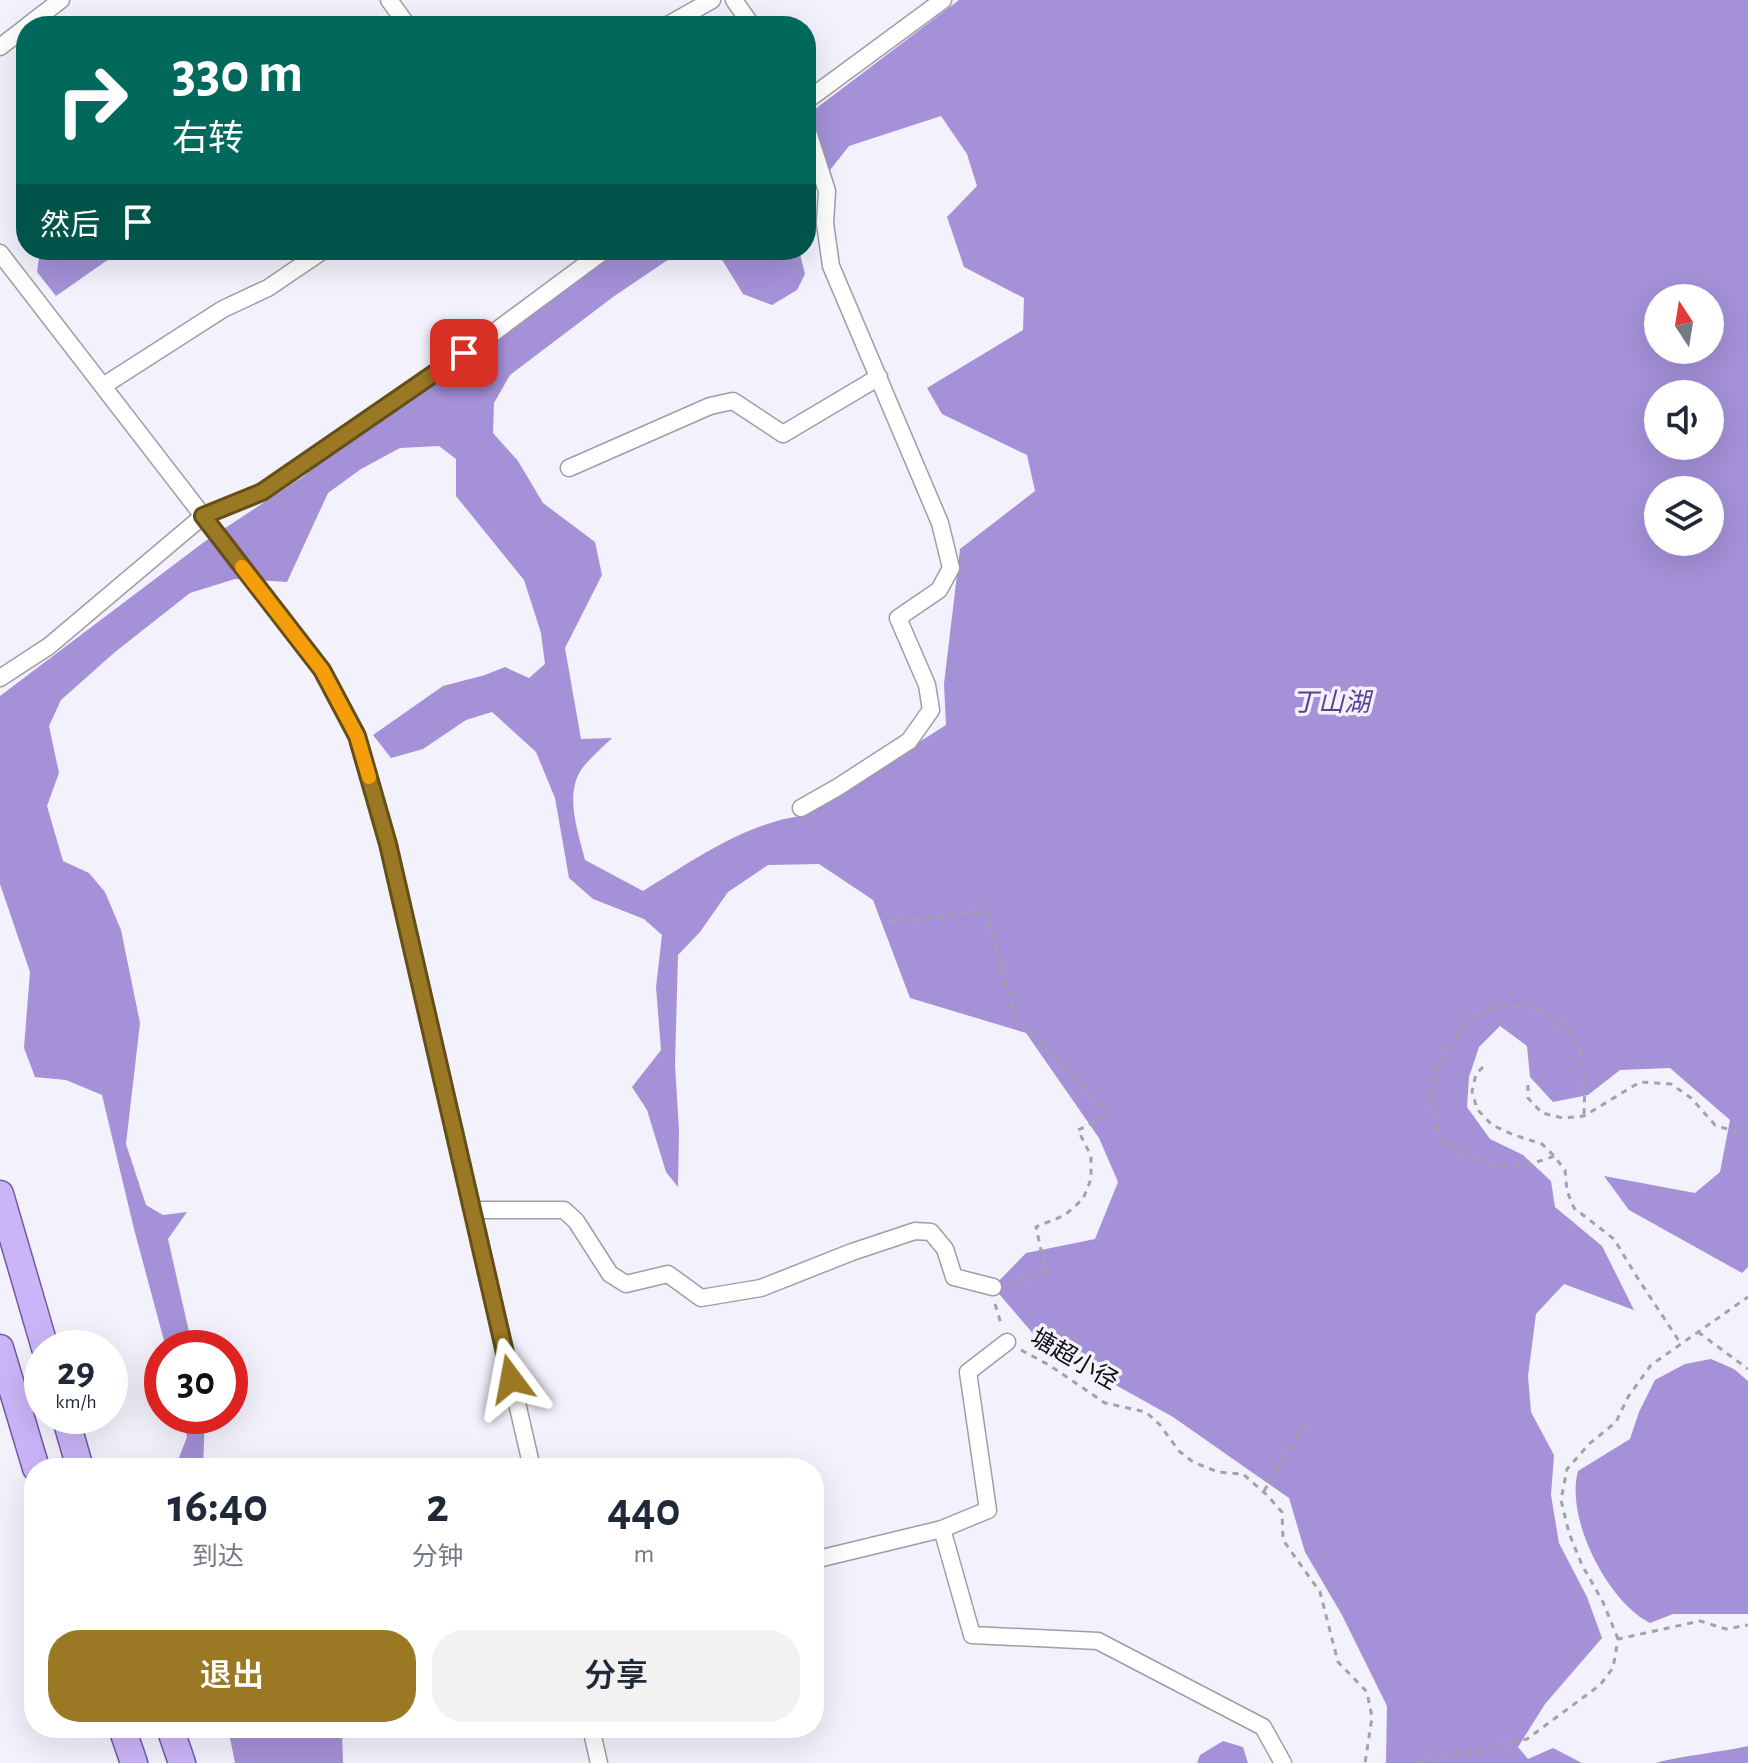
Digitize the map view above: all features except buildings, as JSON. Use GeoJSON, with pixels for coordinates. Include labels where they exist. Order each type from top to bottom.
{"type":"FeatureCollection","features":[{"type":"Feature","properties":{"kind":"main road"},"geometry":{"type":"LineString","coordinates":[[0,1194],[40,1330]]}},
{"type":"Feature","properties":{"kind":"main road"},"geometry":{"type":"LineString","coordinates":[[0,1348],[33,1458]]}},
{"type":"Feature","properties":{"kind":"main road"},"geometry":{"type":"LineString","coordinates":[[70,1434],[77,1458]]}},
{"type":"Feature","properties":{"kind":"main road"},"geometry":{"type":"LineString","coordinates":[[125,1738],[134,1763]]}},
{"type":"Feature","properties":{"kind":"main road"},"geometry":{"type":"LineString","coordinates":[[173,1738],[182,1763]]}},
{"type":"Feature","properties":{"kind":"street"},"geometry":{"type":"LineString","coordinates":[[40,16],[61,0]]}},
{"type":"Feature","properties":{"kind":"street"},"geometry":{"type":"LineString","coordinates":[[684,16],[712,0]]}},
{"type":"Feature","properties":{"kind":"street"},"geometry":{"type":"LineString","coordinates":[[816,94],[943,0]]}},
{"type":"Feature","properties":{"kind":"street"},"geometry":{"type":"LineString","coordinates":[[0,47],[16,35]]}},
{"type":"Feature","properties":{"kind":"street"},"geometry":{"type":"LineString","coordinates":[[801,808],[909,741],[931,710],[927,685],[898,618],[939,590],[951,568],[940,523],[831,266],[825,223],[827,191],[816,157]]}},
{"type":"Feature","properties":{"kind":"street"},"geometry":{"type":"LineString","coordinates":[[0,253],[322,670],[357,736],[388,844],[530,1458]]}},
{"type":"Feature","properties":{"kind":"street"},"geometry":{"type":"LineString","coordinates":[[103,386],[223,309],[268,288],[309,260]]}},
{"type":"Feature","properties":{"kind":"street"},"geometry":{"type":"LineString","coordinates":[[0,678],[49,646],[203,516],[262,492],[489,336],[592,260]]}},
{"type":"Feature","properties":{"kind":"street"},"geometry":{"type":"LineString","coordinates":[[569,468],[710,406],[733,401],[783,434],[879,377]]}},
{"type":"Feature","properties":{"kind":"street"},"geometry":{"type":"LineString","coordinates":[[472,1210],[564,1210],[576,1221],[610,1274],[626,1284],[668,1274],[701,1298],[761,1288],[915,1231],[931,1232],[945,1249],[954,1277],[997,1292]]}},
{"type":"Feature","properties":{"kind":"street"},"geometry":{"type":"LineString","coordinates":[[824,1558],[942,1529],[988,1510],[968,1372],[1007,1342]]}},
{"type":"Feature","properties":{"kind":"street"},"geometry":{"type":"LineString","coordinates":[[942,1529],[972,1635],[1098,1641],[1263,1727],[1283,1763]]}},
{"type":"Feature","properties":{"kind":"street"},"geometry":{"type":"LineString","coordinates":[[593,1738],[599,1763]]}},
{"type":"Feature","properties":{"kind":"path"},"geometry":{"type":"LineString","coordinates":[[890,922],[986,911],[1014,1015],[1110,1115],[1078,1130],[1091,1156],[1091,1179],[1083,1199],[1065,1215],[1036,1227],[1046,1273],[997,1292]]}},
{"type":"Feature","properties":{"kind":"path"},"geometry":{"type":"LineString","coordinates":[[1554,1156],[1525,1163],[1493,1165],[1469,1157],[1440,1140],[1431,1098],[1435,1073],[1468,1021],[1495,1007],[1525,1006],[1547,1014],[1571,1032],[1581,1052],[1585,1081],[1584,1116]]}},
{"type":"Feature","properties":{"kind":"path"},"geometry":{"type":"LineString","coordinates":[[1483,1067],[1476,1074],[1472,1091],[1477,1109],[1492,1125],[1542,1144],[1554,1156],[1565,1170],[1567,1191],[1574,1208],[1614,1239],[1681,1344]]}},
{"type":"Feature","properties":{"kind":"path"},"geometry":{"type":"LineString","coordinates":[[1528,1085],[1528,1098],[1542,1113],[1563,1118],[1584,1116],[1640,1082],[1671,1084],[1691,1098],[1715,1125],[1748,1136]]}},
{"type":"Feature","properties":{"kind":"path","name":"塘超小径"},"geometry":{"type":"LineString","coordinates":[[997,1292],[1007,1342],[1049,1365],[1105,1403],[1146,1412],[1179,1451],[1193,1462],[1218,1472],[1243,1474],[1282,1512],[1283,1540],[1320,1592],[1338,1662],[1367,1692],[1372,1717],[1365,1763]]}},
{"type":"Feature","properties":{"kind":"path"},"geometry":{"type":"LineString","coordinates":[[1418,1763],[1527,1739],[1600,1685],[1613,1668],[1618,1639],[1603,1602],[1582,1565],[1569,1533],[1561,1500],[1567,1469],[1589,1444],[1616,1422],[1628,1397],[1651,1365],[1748,1297]]}},
{"type":"Feature","properties":{"kind":"path"},"geometry":{"type":"LineString","coordinates":[[1698,1332],[1748,1369]]}},
{"type":"Feature","properties":{"kind":"path"},"geometry":{"type":"LineString","coordinates":[[1263,1492],[1307,1419]]}},
{"type":"Feature","properties":{"kind":"path"},"geometry":{"type":"LineString","coordinates":[[1618,1639],[1700,1621],[1726,1629],[1748,1625]]}},
{"type":"Feature","properties":{"kind":"water","name":"丁山湖"},"geometry":{"type":"Polygon","coordinates":[[[959,0],[1748,0],[1748,1267],[1742,1273],[1629,1210],[1604,1176],[1695,1193],[1720,1172],[1730,1120],[1670,1068],[1620,1070],[1588,1095],[1553,1102],[1530,1077],[1527,1046],[1500,1026],[1479,1047],[1469,1077],[1467,1107],[1490,1139],[1523,1155],[1551,1181],[1555,1207],[1602,1246],[1634,1310],[1564,1284],[1536,1314],[1528,1376],[1531,1412],[1554,1455],[1551,1495],[1559,1543],[1587,1597],[1602,1638],[1545,1704],[1518,1747],[1528,1759],[1553,1748],[1582,1763],[1386,1763],[1387,1706],[1342,1615],[1305,1552],[1289,1498],[1173,1417],[1042,1344],[993,1287],[1026,1253],[1095,1239],[1118,1182],[1099,1138],[1026,1033],[910,998],[873,900],[819,864],[768,865],[728,892],[700,932],[678,955],[675,1065],[679,1130],[678,1187],[666,1172],[647,1110],[632,1087],[661,1050],[656,987],[662,935],[644,919],[593,899],[569,878],[555,798],[536,752],[492,712],[466,720],[423,749],[391,758],[373,735],[443,686],[505,667],[529,678],[545,664],[541,633],[524,580],[456,496],[456,459],[439,446],[400,448],[361,469],[328,493],[287,582],[235,579],[190,593],[115,652],[61,700],[49,726],[59,773],[47,806],[63,861],[89,873],[105,892],[121,930],[140,1023],[126,1144],[146,1205],[163,1215],[187,1212],[168,1239],[189,1330],[161,1330],[102,1095],[66,1080],[35,1077],[24,1048],[30,972],[0,884],[0,696],[204,542],[304,476],[386,399],[482,356],[543,300],[601,260],[668,260],[510,375],[494,403],[493,433],[518,461],[543,503],[595,542],[602,575],[565,648],[581,739],[612,738],[584,766],[574,787],[574,812],[585,860],[643,891],[740,835],[760,826],[802,816],[946,725],[944,684],[960,549],[1035,491],[1027,455],[942,414],[927,388],[1023,330],[1024,298],[964,267],[947,217],[977,186],[967,154],[941,116],[849,146],[816,188],[816,108],[959,0]]]}},
{"type":"Feature","properties":{"kind":"water"},"geometry":{"type":"Polygon","coordinates":[[[39,260],[108,260],[56,296],[37,272],[39,260]]]}},
{"type":"Feature","properties":{"kind":"water"},"geometry":{"type":"Polygon","coordinates":[[[722,260],[802,260],[805,274],[797,290],[772,305],[743,294],[722,260]]]}},
{"type":"Feature","properties":{"kind":"water"},"geometry":{"type":"Polygon","coordinates":[[[1711,1359],[1734,1369],[1748,1381],[1748,1614],[1673,1614],[1650,1623],[1619,1597],[1593,1556],[1578,1511],[1578,1471],[1630,1439],[1655,1380],[1685,1364],[1711,1359]]]}},
{"type":"Feature","properties":{"kind":"water"},"geometry":{"type":"Polygon","coordinates":[[[186,1434],[204,1434],[203,1458],[179,1458],[186,1434]]]}},
{"type":"Feature","properties":{"kind":"water"},"geometry":{"type":"Polygon","coordinates":[[[230,1738],[342,1738],[343,1763],[235,1763],[230,1738]]]}},
{"type":"Feature","properties":{"kind":"water"},"geometry":{"type":"Polygon","coordinates":[[[1223,1741],[1243,1747],[1248,1763],[1197,1763],[1200,1755],[1223,1741]]]}},
{"type":"Feature","properties":{"kind":"water"},"geometry":{"type":"Polygon","coordinates":[[[1748,1746],[1748,1763],[1655,1763],[1678,1758],[1748,1746]]]}},
{"type":"Feature","properties":{"kind":"slow traffic"},"geometry":{"type":"LineString","coordinates":[[242,567],[322,670],[357,736],[369,777]]}},
{"type":"Feature","properties":{"kind":"route"},"geometry":{"type":"LineString","coordinates":[[464,353],[262,492],[203,516],[322,670],[357,736],[388,844],[511,1379]]}}]}
